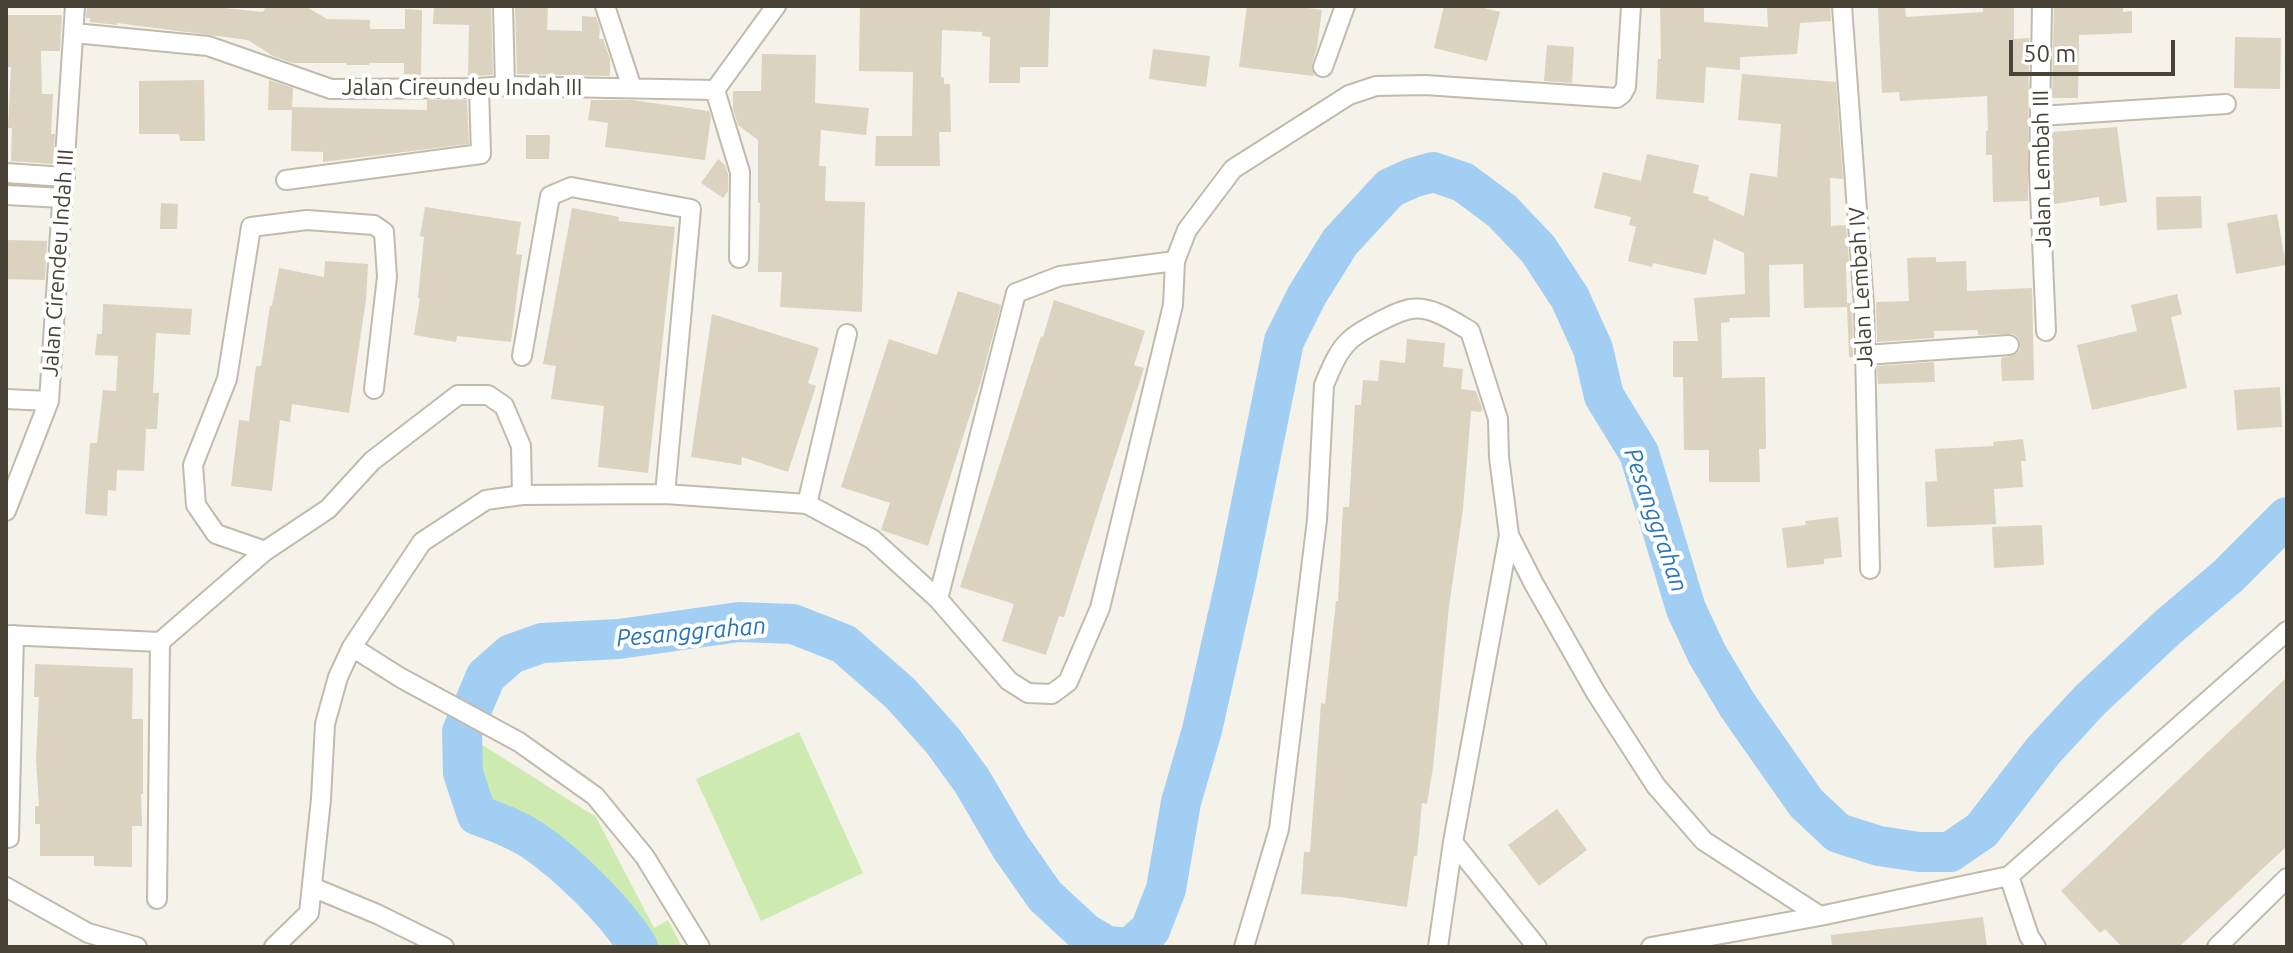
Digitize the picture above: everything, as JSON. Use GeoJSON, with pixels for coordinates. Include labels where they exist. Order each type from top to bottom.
{"type":"FeatureCollection","features":[{"type":"Feature","properties":{"kind":"street","name":"Jalan Cirendeu Indah III"},"geometry":{"type":"LineString","coordinates":[[6,511],[49,401],[75,6]]}},
{"type":"Feature","properties":{"kind":"street"},"geometry":{"type":"LineString","coordinates":[[503,6],[505,86]]}},
{"type":"Feature","properties":{"kind":"street"},"geometry":{"type":"LineString","coordinates":[[605,6],[632,88]]}},
{"type":"Feature","properties":{"kind":"street"},"geometry":{"type":"LineString","coordinates":[[739,258],[740,172],[715,90],[776,6]]}},
{"type":"Feature","properties":{"kind":"street"},"geometry":{"type":"LineString","coordinates":[[1323,67],[1345,6]]}},
{"type":"Feature","properties":{"kind":"street"},"geometry":{"type":"LineString","coordinates":[[274,947],[309,913],[325,724],[338,677],[352,647],[422,542],[486,500],[522,495],[665,494],[807,504],[872,539],[938,599],[1009,681],[1028,693],[1052,694],[1068,682],[1100,608],[1173,305],[1175,261],[1187,230],[1233,169],[1349,95],[1376,86],[1425,85],[1617,98],[1626,87],[1631,6]]}},
{"type":"Feature","properties":{"kind":"street","name":"Jalan Lembah IV"},"geometry":{"type":"LineString","coordinates":[[1842,6],[1863,290],[1870,569]]}},
{"type":"Feature","properties":{"kind":"street","name":"Jalan Lembah III"},"geometry":{"type":"LineString","coordinates":[[2042,6],[2039,170],[2046,331]]}},
{"type":"Feature","properties":{"kind":"street","name":"Jalan Cireundeu Indah III"},"geometry":{"type":"LineString","coordinates":[[74,33],[208,46],[331,89],[505,86],[715,90]]}},
{"type":"Feature","properties":{"kind":"street"},"geometry":{"type":"LineString","coordinates":[[286,180],[481,154],[479,88]]}},
{"type":"Feature","properties":{"kind":"street"},"geometry":{"type":"LineString","coordinates":[[2040,116],[2226,104]]}},
{"type":"Feature","properties":{"kind":"street"},"geometry":{"type":"LineString","coordinates":[[6,173],[65,177]]}},
{"type":"Feature","properties":{"kind":"street"},"geometry":{"type":"LineString","coordinates":[[522,356],[550,196],[571,187],[691,209],[665,494]]}},
{"type":"Feature","properties":{"kind":"street"},"geometry":{"type":"LineString","coordinates":[[6,195],[63,198]]}},
{"type":"Feature","properties":{"kind":"street"},"geometry":{"type":"LineString","coordinates":[[265,551],[216,534],[196,505],[193,465],[227,379],[251,227],[307,220],[374,225],[384,232],[387,277],[374,389]]}},
{"type":"Feature","properties":{"kind":"street"},"geometry":{"type":"LineString","coordinates":[[938,599],[1016,293],[1060,276],[1175,261]]}},
{"type":"Feature","properties":{"kind":"street"},"geometry":{"type":"LineString","coordinates":[[1244,947],[1279,829],[1317,520],[1324,385],[1348,341],[1381,321],[1412,309],[1441,314],[1470,331],[1498,419],[1499,457],[1509,535],[1453,842],[1438,947]]}},
{"type":"Feature","properties":{"kind":"street"},"geometry":{"type":"LineString","coordinates":[[807,504],[847,334]]}},
{"type":"Feature","properties":{"kind":"street"},"geometry":{"type":"LineString","coordinates":[[1865,355],[2009,345]]}},
{"type":"Feature","properties":{"kind":"street"},"geometry":{"type":"LineString","coordinates":[[9,838],[10,635],[160,642],[265,551],[328,509],[372,461],[458,395],[488,395],[504,406],[521,446],[522,495]]}},
{"type":"Feature","properties":{"kind":"street"},"geometry":{"type":"LineString","coordinates":[[6,399],[49,401]]}},
{"type":"Feature","properties":{"kind":"street"},"geometry":{"type":"LineString","coordinates":[[1509,535],[1596,693],[1656,786],[1704,841],[1820,916]]}},
{"type":"Feature","properties":{"kind":"street"},"geometry":{"type":"LineString","coordinates":[[1651,947],[1820,916],[2009,876],[2287,631]]}},
{"type":"Feature","properties":{"kind":"street"},"geometry":{"type":"LineString","coordinates":[[157,899],[160,642]]}},
{"type":"Feature","properties":{"kind":"street"},"geometry":{"type":"LineString","coordinates":[[352,647],[401,678],[519,742],[595,796],[645,857],[700,947]]}},
{"type":"Feature","properties":{"kind":"street"},"geometry":{"type":"LineString","coordinates":[[1453,842],[1537,947]]}},
{"type":"Feature","properties":{"kind":"street"},"geometry":{"type":"LineString","coordinates":[[2009,876],[2029,936],[2036,947]]}},
{"type":"Feature","properties":{"kind":"street"},"geometry":{"type":"LineString","coordinates":[[2217,947],[2287,878]]}},
{"type":"Feature","properties":{"kind":"street"},"geometry":{"type":"LineString","coordinates":[[6,887],[88,933],[137,947]]}},
{"type":"Feature","properties":{"kind":"street"},"geometry":{"type":"LineString","coordinates":[[312,887],[444,947]]}},
{"type":"Feature","properties":{"kind":"green space"},"geometry":{"type":"Polygon","coordinates":[[[462,732],[596,817],[654,928],[668,920],[682,947],[627,947],[635,941],[626,928],[574,873],[526,837],[477,815],[463,773],[462,732]]]}},
{"type":"Feature","properties":{"kind":"green space"},"geometry":{"type":"Polygon","coordinates":[[[799,732],[863,873],[761,921],[696,779],[799,732]]]}},
{"type":"Feature","properties":{"kind":"building"},"geometry":{"type":"Polygon","coordinates":[[[87,6],[205,6],[263,12],[266,6],[305,6],[327,19],[370,20],[370,29],[405,29],[405,9],[422,10],[421,75],[404,74],[404,63],[293,63],[273,56],[248,40],[90,22],[90,18],[86,18],[87,6]]]}},
{"type":"Feature","properties":{"kind":"building"},"geometry":{"type":"Polygon","coordinates":[[[434,6],[491,6],[493,75],[468,76],[469,25],[433,24],[434,6]]]}},
{"type":"Feature","properties":{"kind":"building"},"geometry":{"type":"Polygon","coordinates":[[[515,6],[548,6],[547,30],[582,31],[582,16],[596,17],[600,28],[599,39],[603,39],[610,59],[610,76],[517,74],[515,6]]]}},
{"type":"Feature","properties":{"kind":"building"},"geometry":{"type":"Polygon","coordinates":[[[860,6],[1050,8],[1048,67],[1020,67],[1020,83],[989,83],[990,37],[982,36],[982,32],[942,30],[941,77],[944,84],[950,84],[951,132],[939,132],[940,166],[875,166],[876,136],[912,136],[913,72],[859,71],[860,6]]]}},
{"type":"Feature","properties":{"kind":"building"},"geometry":{"type":"Polygon","coordinates":[[[1247,6],[1294,6],[1322,10],[1312,64],[1314,76],[1239,67],[1247,6]]]}},
{"type":"Feature","properties":{"kind":"building"},"geometry":{"type":"Polygon","coordinates":[[[1444,6],[1476,6],[1500,12],[1487,61],[1434,48],[1444,6]]]}},
{"type":"Feature","properties":{"kind":"building"},"geometry":{"type":"Polygon","coordinates":[[[1660,6],[1704,6],[1704,22],[1768,27],[1767,6],[1830,6],[1831,21],[1800,23],[1797,54],[1740,57],[1740,70],[1706,67],[1704,103],[1656,99],[1658,59],[1661,59],[1660,6]]]}},
{"type":"Feature","properties":{"kind":"building"},"geometry":{"type":"Polygon","coordinates":[[[1983,6],[2014,6],[2014,39],[2029,38],[2028,201],[1993,202],[1992,155],[1986,155],[1987,96],[1900,101],[1899,92],[1882,93],[1878,8],[1905,7],[1906,17],[1983,12],[1983,6]]]}},
{"type":"Feature","properties":{"kind":"building"},"geometry":{"type":"Polygon","coordinates":[[[2054,6],[2123,6],[2123,12],[2132,11],[2132,33],[2079,35],[2078,98],[2052,98],[2054,6]]]}},
{"type":"Feature","properties":{"kind":"building"},"geometry":{"type":"Polygon","coordinates":[[[6,15],[62,15],[60,51],[41,51],[42,94],[53,94],[53,164],[11,161],[12,128],[8,128],[11,67],[6,67],[6,15]]]}},
{"type":"Feature","properties":{"kind":"building"},"geometry":{"type":"Polygon","coordinates":[[[2235,37],[2281,38],[2280,89],[2234,88],[2235,37]]]}},
{"type":"Feature","properties":{"kind":"building"},"geometry":{"type":"Polygon","coordinates":[[[1547,45],[1574,47],[1572,83],[1544,81],[1547,45]]]}},
{"type":"Feature","properties":{"kind":"building"},"geometry":{"type":"Polygon","coordinates":[[[1153,49],[1210,56],[1206,87],[1149,79],[1153,49]]]}},
{"type":"Feature","properties":{"kind":"building"},"geometry":{"type":"Polygon","coordinates":[[[762,54],[816,55],[815,103],[869,108],[866,135],[821,130],[819,166],[826,166],[825,201],[865,202],[862,312],[780,307],[782,272],[758,272],[758,140],[738,125],[733,108],[733,91],[761,91],[762,54]]]}},
{"type":"Feature","properties":{"kind":"building"},"geometry":{"type":"Polygon","coordinates":[[[1742,74],[1836,82],[1843,179],[1830,178],[1831,226],[1846,225],[1849,263],[1846,263],[1847,303],[1852,303],[1853,357],[1849,357],[1847,307],[1804,308],[1803,264],[1769,265],[1770,317],[1729,318],[1730,322],[1721,323],[1722,378],[1765,377],[1766,449],[1759,449],[1760,482],[1709,482],[1709,450],[1684,450],[1683,377],[1673,377],[1673,341],[1698,341],[1694,298],[1745,294],[1744,253],[1714,239],[1706,275],[1653,263],[1652,267],[1628,261],[1636,227],[1629,225],[1631,217],[1594,208],[1603,172],[1641,181],[1647,154],[1699,165],[1693,193],[1709,197],[1708,200],[1744,216],[1750,173],[1777,177],[1781,124],[1738,120],[1742,74]]]}},
{"type":"Feature","properties":{"kind":"building"},"geometry":{"type":"Polygon","coordinates":[[[204,80],[205,141],[180,141],[179,134],[139,134],[139,81],[204,80]]]}},
{"type":"Feature","properties":{"kind":"building"},"geometry":{"type":"Polygon","coordinates":[[[269,80],[293,88],[292,107],[427,110],[427,100],[467,100],[469,144],[323,162],[323,152],[291,151],[292,110],[268,110],[269,80]]]}},
{"type":"Feature","properties":{"kind":"building"},"geometry":{"type":"Polygon","coordinates":[[[591,100],[632,100],[709,111],[711,117],[705,160],[605,147],[608,123],[588,120],[591,100]]]}},
{"type":"Feature","properties":{"kind":"building"},"geometry":{"type":"Polygon","coordinates":[[[2117,127],[2127,202],[2100,206],[2099,197],[2054,204],[2052,132],[2117,127]]]}},
{"type":"Feature","properties":{"kind":"building"},"geometry":{"type":"Polygon","coordinates":[[[526,135],[550,135],[549,159],[526,159],[526,135]]]}},
{"type":"Feature","properties":{"kind":"building"},"geometry":{"type":"Polygon","coordinates":[[[718,159],[725,165],[728,174],[728,191],[723,198],[701,183],[718,159]]]}},
{"type":"Feature","properties":{"kind":"building"},"geometry":{"type":"Polygon","coordinates":[[[2201,196],[2202,228],[2157,230],[2156,197],[2201,196]]]}},
{"type":"Feature","properties":{"kind":"building"},"geometry":{"type":"Polygon","coordinates":[[[161,203],[178,204],[177,229],[160,229],[161,203]]]}},
{"type":"Feature","properties":{"kind":"building"},"geometry":{"type":"Polygon","coordinates":[[[425,207],[521,222],[516,254],[522,255],[511,342],[457,336],[456,342],[414,335],[420,298],[424,237],[420,236],[425,207]]]}},
{"type":"Feature","properties":{"kind":"building"},"geometry":{"type":"Polygon","coordinates":[[[572,208],[619,217],[618,221],[675,227],[648,473],[598,467],[604,406],[551,399],[556,366],[543,364],[572,208]]]}},
{"type":"Feature","properties":{"kind":"building"},"geometry":{"type":"Polygon","coordinates":[[[2277,214],[2286,265],[2236,274],[2227,223],[2277,214]]]}},
{"type":"Feature","properties":{"kind":"building"},"geometry":{"type":"Polygon","coordinates":[[[7,240],[47,241],[45,280],[6,279],[7,240]]]}},
{"type":"Feature","properties":{"kind":"building"},"geometry":{"type":"Polygon","coordinates":[[[1936,257],[1936,262],[1966,261],[1967,291],[2032,288],[2034,380],[2002,381],[2001,358],[2015,355],[2020,350],[2019,339],[2014,334],[1978,335],[1978,330],[1934,331],[1934,338],[1877,342],[1876,302],[1909,301],[1907,258],[1936,257]]]}},
{"type":"Feature","properties":{"kind":"building"},"geometry":{"type":"Polygon","coordinates":[[[325,261],[368,264],[366,300],[349,413],[292,404],[290,422],[280,420],[272,491],[231,486],[239,420],[249,421],[256,366],[261,366],[279,268],[324,277],[325,261]]]}},
{"type":"Feature","properties":{"kind":"building"},"geometry":{"type":"Polygon","coordinates":[[[958,291],[1001,305],[980,384],[928,546],[881,530],[890,503],[841,487],[889,339],[937,355],[958,291]]]}},
{"type":"Feature","properties":{"kind":"building"},"geometry":{"type":"Polygon","coordinates":[[[2177,294],[2182,314],[2171,317],[2187,388],[2092,410],[2077,345],[2137,331],[2131,305],[2177,294]]]}},
{"type":"Feature","properties":{"kind":"building"},"geometry":{"type":"Polygon","coordinates":[[[1054,300],[1145,331],[1134,365],[1144,368],[1064,617],[1059,616],[1046,655],[1002,641],[1014,604],[960,587],[1054,300]]]}},
{"type":"Feature","properties":{"kind":"building"},"geometry":{"type":"Polygon","coordinates":[[[103,304],[192,309],[190,335],[156,333],[153,393],[159,393],[157,429],[146,429],[144,471],[117,470],[116,491],[108,490],[107,516],[85,514],[90,443],[97,443],[103,390],[116,391],[118,356],[95,355],[97,334],[102,334],[103,304]]]}},
{"type":"Feature","properties":{"kind":"building"},"geometry":{"type":"Polygon","coordinates":[[[712,314],[819,348],[808,383],[816,386],[788,472],[742,457],[741,465],[691,457],[712,314]]]}},
{"type":"Feature","properties":{"kind":"building"},"geometry":{"type":"Polygon","coordinates":[[[1407,339],[1445,343],[1443,367],[1463,369],[1461,389],[1476,391],[1482,408],[1481,412],[1471,411],[1463,509],[1449,607],[1433,767],[1427,804],[1422,803],[1417,856],[1414,856],[1407,907],[1301,894],[1304,852],[1310,852],[1321,703],[1325,704],[1338,601],[1343,507],[1349,507],[1355,405],[1361,405],[1363,380],[1378,381],[1380,360],[1405,363],[1407,339]]]}},
{"type":"Feature","properties":{"kind":"building"},"geometry":{"type":"Polygon","coordinates":[[[1934,362],[1935,382],[1878,384],[1877,366],[1934,362]]]}},
{"type":"Feature","properties":{"kind":"building"},"geometry":{"type":"Polygon","coordinates":[[[2280,387],[2282,427],[2237,430],[2234,390],[2280,387]]]}},
{"type":"Feature","properties":{"kind":"building"},"geometry":{"type":"Polygon","coordinates":[[[2023,439],[2026,461],[2021,461],[2023,487],[1994,489],[1996,524],[1927,527],[1925,482],[1937,481],[1935,449],[1994,446],[1993,442],[2023,439]]]}},
{"type":"Feature","properties":{"kind":"building"},"geometry":{"type":"Polygon","coordinates":[[[1838,517],[1842,557],[1824,559],[1824,564],[1787,568],[1782,528],[1806,525],[1805,521],[1838,517]]]}},
{"type":"Feature","properties":{"kind":"building"},"geometry":{"type":"Polygon","coordinates":[[[2042,525],[2044,565],[1994,568],[1992,527],[2042,525]]]}},
{"type":"Feature","properties":{"kind":"building"},"geometry":{"type":"Polygon","coordinates":[[[35,664],[133,668],[132,719],[143,719],[143,794],[142,826],[132,826],[132,867],[94,866],[94,856],[40,856],[40,824],[35,824],[35,806],[39,806],[36,759],[39,697],[34,697],[35,664]]]}},
{"type":"Feature","properties":{"kind":"building"},"geometry":{"type":"Polygon","coordinates":[[[2287,677],[2287,846],[2179,947],[2122,947],[2105,929],[2100,933],[2061,891],[2287,677]]]}},
{"type":"Feature","properties":{"kind":"building"},"geometry":{"type":"Polygon","coordinates":[[[1557,809],[1587,850],[1539,886],[1508,845],[1557,809]]]}},
{"type":"Feature","properties":{"kind":"building"},"geometry":{"type":"Polygon","coordinates":[[[1983,917],[1987,947],[1832,947],[1831,935],[1983,917]]]}},
{"type":"Feature","properties":{"kind":"waterway","name":"Pesanggrahan"},"geometry":{"type":"LineString","coordinates":[[1131,947],[1150,930],[1166,889],[1181,802],[1202,730],[1236,579],[1284,341],[1307,295],[1340,242],[1390,188],[1412,178],[1433,172],[1463,182],[1502,211],[1538,249],[1570,298],[1593,349],[1604,396],[1639,453],[1686,609],[1707,654],[1738,706],[1806,803],[1838,833],[1879,846],[1919,852],[1950,852],[1982,830],[2043,751],[2090,700],[2228,576],[2287,517]]}},
{"type":"Feature","properties":{"kind":"waterway","name":"Pesanggrahan"},"geometry":{"type":"LineString","coordinates":[[638,947],[605,904],[562,863],[520,833],[477,815],[463,773],[462,732],[486,676],[511,654],[542,643],[619,639],[739,622],[793,624],[844,644],[901,694],[943,741],[1045,896],[1085,933],[1107,946],[1119,947]]}}]}
